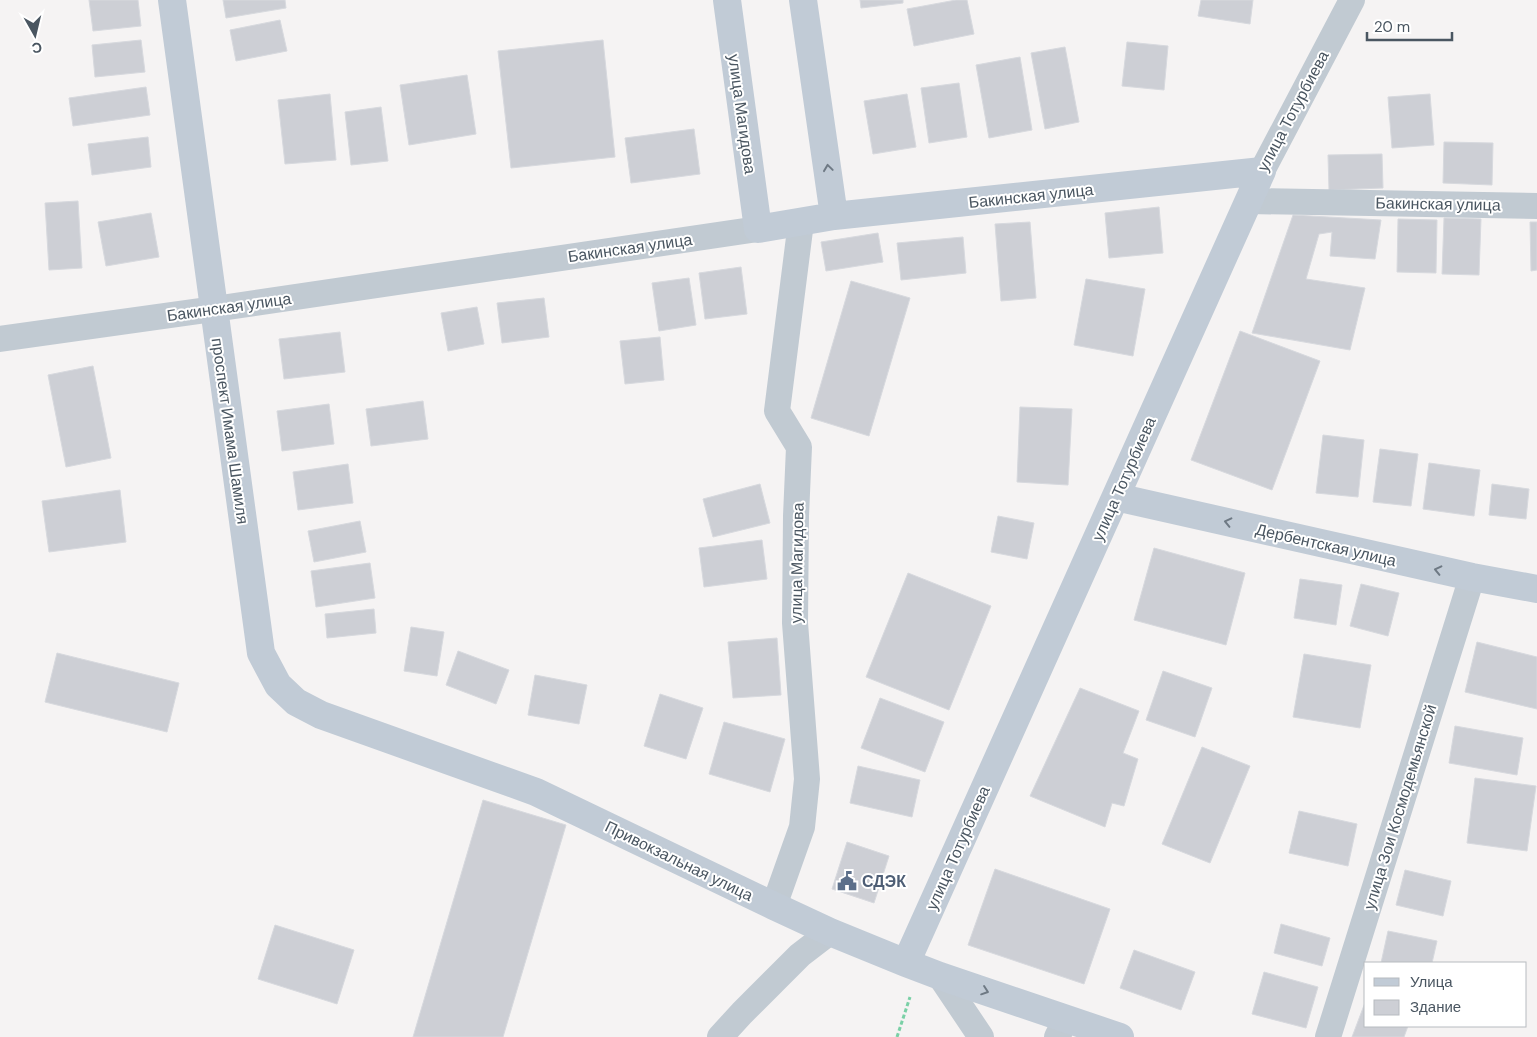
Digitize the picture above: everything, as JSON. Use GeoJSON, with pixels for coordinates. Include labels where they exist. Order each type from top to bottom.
{"type":"FeatureCollection","features":[{"type":"Feature","properties":{"kind":"main road","name":"проспект Имама Шамиля"},"geometry":{"type":"LineString","coordinates":[[172,0],[261,653]]}},
{"type":"Feature","properties":{"kind":"main road","name":"улица Магидова"},"geometry":{"type":"LineString","coordinates":[[727,0],[758,229]]}},
{"type":"Feature","properties":{"kind":"main road"},"geometry":{"type":"LineString","coordinates":[[803,0],[834,216]]}},
{"type":"Feature","properties":{"kind":"main road","name":"Бакинская улица"},"geometry":{"type":"LineString","coordinates":[[758,229],[834,216],[1262,171]]}},
{"type":"Feature","properties":{"kind":"main road","name":"улица Тотурбиева"},"geometry":{"type":"LineString","coordinates":[[906,963],[1262,171]]}},
{"type":"Feature","properties":{"kind":"main road","name":"Дербентская улица"},"geometry":{"type":"LineString","coordinates":[[1116,497],[1472,577],[1537,589]]}},
{"type":"Feature","properties":{"kind":"main road","name":"Привокзальная улица"},"geometry":{"type":"LineString","coordinates":[[261,653],[278,685],[296,702],[321,715],[536,792],[830,932],[1062,1028],[1120,1037]]}},
{"type":"Feature","properties":{"kind":"street","name":"улица Тотурбиева"},"geometry":{"type":"LineString","coordinates":[[1262,171],[1352,0]]}},
{"type":"Feature","properties":{"kind":"street","name":"Бакинская улица"},"geometry":{"type":"LineString","coordinates":[[1249,201],[1537,206]]}},
{"type":"Feature","properties":{"kind":"street","name":"улица Магидова"},"geometry":{"type":"LineString","coordinates":[[774,906],[802,827],[807,780],[795,623],[799,447],[777,411],[801,222]]}},
{"type":"Feature","properties":{"kind":"street","name":"Бакинская улица"},"geometry":{"type":"LineString","coordinates":[[0,339],[758,229]]}},
{"type":"Feature","properties":{"kind":"street","name":"улица Зои Космодемьянской"},"geometry":{"type":"LineString","coordinates":[[1328,1037],[1472,577]]}},
{"type":"Feature","properties":{"kind":"street"},"geometry":{"type":"LineString","coordinates":[[720,1037],[800,955],[830,932]]}},
{"type":"Feature","properties":{"kind":"street"},"geometry":{"type":"LineString","coordinates":[[940,976],[981,1037]]}},
{"type":"Feature","properties":{"kind":"path"},"geometry":{"type":"LineString","coordinates":[[897,1037],[910,997]]}},
{"type":"Feature","properties":{"kind":"building"},"geometry":{"type":"Polygon","coordinates":[[[89,0],[138,0],[141,26],[93,31],[89,0]]]}},
{"type":"Feature","properties":{"kind":"building"},"geometry":{"type":"Polygon","coordinates":[[[223,0],[285,0],[286,8],[226,18],[223,0]]]}},
{"type":"Feature","properties":{"kind":"building"},"geometry":{"type":"Polygon","coordinates":[[[860,0],[903,0],[903,3],[861,8],[860,0]]]}},
{"type":"Feature","properties":{"kind":"building"},"geometry":{"type":"Polygon","coordinates":[[[956,0],[967,0],[974,34],[914,46],[907,9],[956,0]]]}},
{"type":"Feature","properties":{"kind":"building"},"geometry":{"type":"Polygon","coordinates":[[[1201,0],[1253,0],[1250,24],[1198,16],[1201,0]]]}},
{"type":"Feature","properties":{"kind":"building"},"geometry":{"type":"Polygon","coordinates":[[[280,20],[287,51],[236,61],[230,30],[280,20]]]}},
{"type":"Feature","properties":{"kind":"building"},"geometry":{"type":"Polygon","coordinates":[[[141,40],[145,72],[95,77],[92,45],[141,40]]]}},
{"type":"Feature","properties":{"kind":"building"},"geometry":{"type":"Polygon","coordinates":[[[603,40],[615,157],[511,168],[498,51],[603,40]]]}},
{"type":"Feature","properties":{"kind":"building"},"geometry":{"type":"Polygon","coordinates":[[[1127,42],[1168,46],[1164,90],[1122,86],[1127,42]]]}},
{"type":"Feature","properties":{"kind":"building"},"geometry":{"type":"Polygon","coordinates":[[[1065,47],[1079,122],[1045,129],[1031,53],[1065,47]]]}},
{"type":"Feature","properties":{"kind":"building"},"geometry":{"type":"Polygon","coordinates":[[[1020,57],[1032,130],[989,138],[976,65],[1020,57]]]}},
{"type":"Feature","properties":{"kind":"building"},"geometry":{"type":"Polygon","coordinates":[[[467,75],[476,134],[409,145],[400,85],[467,75]]]}},
{"type":"Feature","properties":{"kind":"building"},"geometry":{"type":"Polygon","coordinates":[[[959,83],[967,137],[929,143],[921,88],[959,83]]]}},
{"type":"Feature","properties":{"kind":"building"},"geometry":{"type":"Polygon","coordinates":[[[146,87],[150,115],[73,126],[69,98],[146,87]]]}},
{"type":"Feature","properties":{"kind":"building"},"geometry":{"type":"Polygon","coordinates":[[[330,94],[336,160],[285,164],[278,100],[330,94]]]}},
{"type":"Feature","properties":{"kind":"building"},"geometry":{"type":"Polygon","coordinates":[[[907,94],[916,147],[873,154],[864,101],[907,94]]]}},
{"type":"Feature","properties":{"kind":"building"},"geometry":{"type":"Polygon","coordinates":[[[1430,94],[1434,145],[1392,148],[1388,97],[1430,94]]]}},
{"type":"Feature","properties":{"kind":"building"},"geometry":{"type":"Polygon","coordinates":[[[381,107],[388,161],[351,165],[345,112],[381,107]]]}},
{"type":"Feature","properties":{"kind":"building"},"geometry":{"type":"Polygon","coordinates":[[[694,129],[700,174],[631,183],[625,138],[694,129]]]}},
{"type":"Feature","properties":{"kind":"building"},"geometry":{"type":"Polygon","coordinates":[[[148,137],[151,167],[92,175],[88,144],[148,137]]]}},
{"type":"Feature","properties":{"kind":"building"},"geometry":{"type":"Polygon","coordinates":[[[1444,142],[1493,143],[1492,185],[1443,183],[1444,142]]]}},
{"type":"Feature","properties":{"kind":"building"},"geometry":{"type":"Polygon","coordinates":[[[1382,154],[1383,188],[1329,190],[1328,155],[1382,154]]]}},
{"type":"Feature","properties":{"kind":"building"},"geometry":{"type":"Polygon","coordinates":[[[78,201],[82,268],[49,270],[45,203],[78,201]]]}},
{"type":"Feature","properties":{"kind":"building"},"geometry":{"type":"Polygon","coordinates":[[[1159,207],[1163,253],[1109,258],[1105,213],[1159,207]]]}},
{"type":"Feature","properties":{"kind":"building"},"geometry":{"type":"Polygon","coordinates":[[[151,213],[159,257],[106,266],[98,222],[151,213]]]}},
{"type":"Feature","properties":{"kind":"building"},"geometry":{"type":"Polygon","coordinates":[[[1293,215],[1381,220],[1375,259],[1330,256],[1332,232],[1319,234],[1306,279],[1365,288],[1350,350],[1252,333],[1293,215]]]}},
{"type":"Feature","properties":{"kind":"building"},"geometry":{"type":"Polygon","coordinates":[[[1444,218],[1481,219],[1479,275],[1442,274],[1444,218]]]}},
{"type":"Feature","properties":{"kind":"building"},"geometry":{"type":"Polygon","coordinates":[[[1398,219],[1437,220],[1436,273],[1397,272],[1398,219]]]}},
{"type":"Feature","properties":{"kind":"building"},"geometry":{"type":"Polygon","coordinates":[[[1030,222],[1036,298],[1001,301],[995,224],[1030,222]]]}},
{"type":"Feature","properties":{"kind":"building"},"geometry":{"type":"Polygon","coordinates":[[[1530,222],[1537,222],[1537,270],[1531,271],[1530,222]]]}},
{"type":"Feature","properties":{"kind":"building"},"geometry":{"type":"Polygon","coordinates":[[[878,233],[883,262],[826,271],[821,242],[878,233]]]}},
{"type":"Feature","properties":{"kind":"building"},"geometry":{"type":"Polygon","coordinates":[[[963,237],[966,273],[901,280],[897,243],[963,237]]]}},
{"type":"Feature","properties":{"kind":"building"},"geometry":{"type":"Polygon","coordinates":[[[741,267],[747,314],[705,319],[699,273],[741,267]]]}},
{"type":"Feature","properties":{"kind":"building"},"geometry":{"type":"Polygon","coordinates":[[[689,278],[696,325],[659,331],[652,283],[689,278]]]}},
{"type":"Feature","properties":{"kind":"building"},"geometry":{"type":"Polygon","coordinates":[[[1086,279],[1145,289],[1133,356],[1074,345],[1086,279]]]}},
{"type":"Feature","properties":{"kind":"building"},"geometry":{"type":"Polygon","coordinates":[[[851,281],[910,298],[869,436],[811,418],[851,281]]]}},
{"type":"Feature","properties":{"kind":"building"},"geometry":{"type":"Polygon","coordinates":[[[544,298],[549,337],[502,343],[497,303],[544,298]]]}},
{"type":"Feature","properties":{"kind":"building"},"geometry":{"type":"Polygon","coordinates":[[[477,307],[484,344],[448,351],[441,313],[477,307]]]}},
{"type":"Feature","properties":{"kind":"building"},"geometry":{"type":"Polygon","coordinates":[[[1240,331],[1320,361],[1272,490],[1191,460],[1240,331]]]}},
{"type":"Feature","properties":{"kind":"building"},"geometry":{"type":"Polygon","coordinates":[[[340,332],[345,372],[284,379],[279,339],[340,332]]]}},
{"type":"Feature","properties":{"kind":"building"},"geometry":{"type":"Polygon","coordinates":[[[660,337],[664,380],[625,384],[620,341],[660,337]]]}},
{"type":"Feature","properties":{"kind":"building"},"geometry":{"type":"Polygon","coordinates":[[[93,366],[111,458],[66,467],[48,375],[93,366]]]}},
{"type":"Feature","properties":{"kind":"building"},"geometry":{"type":"Polygon","coordinates":[[[423,401],[428,439],[371,446],[366,409],[423,401]]]}},
{"type":"Feature","properties":{"kind":"building"},"geometry":{"type":"Polygon","coordinates":[[[329,404],[334,444],[282,451],[277,411],[329,404]]]}},
{"type":"Feature","properties":{"kind":"building"},"geometry":{"type":"Polygon","coordinates":[[[1020,407],[1072,409],[1068,485],[1017,482],[1020,407]]]}},
{"type":"Feature","properties":{"kind":"building"},"geometry":{"type":"Polygon","coordinates":[[[1323,435],[1364,440],[1358,497],[1316,493],[1323,435]]]}},
{"type":"Feature","properties":{"kind":"building"},"geometry":{"type":"Polygon","coordinates":[[[1380,449],[1418,454],[1411,506],[1373,502],[1380,449]]]}},
{"type":"Feature","properties":{"kind":"building"},"geometry":{"type":"Polygon","coordinates":[[[1429,463],[1480,470],[1474,516],[1423,509],[1429,463]]]}},
{"type":"Feature","properties":{"kind":"building"},"geometry":{"type":"Polygon","coordinates":[[[348,464],[353,503],[298,510],[293,472],[348,464]]]}},
{"type":"Feature","properties":{"kind":"building"},"geometry":{"type":"Polygon","coordinates":[[[760,484],[770,523],[713,537],[703,499],[760,484]]]}},
{"type":"Feature","properties":{"kind":"building"},"geometry":{"type":"Polygon","coordinates":[[[1492,484],[1529,489],[1526,519],[1489,515],[1492,484]]]}},
{"type":"Feature","properties":{"kind":"building"},"geometry":{"type":"Polygon","coordinates":[[[120,490],[126,542],[49,552],[42,501],[120,490]]]}},
{"type":"Feature","properties":{"kind":"building"},"geometry":{"type":"Polygon","coordinates":[[[998,516],[1034,523],[1027,559],[991,552],[998,516]]]}},
{"type":"Feature","properties":{"kind":"building"},"geometry":{"type":"Polygon","coordinates":[[[360,521],[366,552],[314,562],[308,531],[360,521]]]}},
{"type":"Feature","properties":{"kind":"building"},"geometry":{"type":"Polygon","coordinates":[[[762,540],[767,579],[704,587],[699,548],[762,540]]]}},
{"type":"Feature","properties":{"kind":"building"},"geometry":{"type":"Polygon","coordinates":[[[1154,548],[1245,573],[1226,645],[1134,620],[1154,548]]]}},
{"type":"Feature","properties":{"kind":"building"},"geometry":{"type":"Polygon","coordinates":[[[370,563],[375,598],[316,607],[311,571],[370,563]]]}},
{"type":"Feature","properties":{"kind":"building"},"geometry":{"type":"Polygon","coordinates":[[[908,573],[991,606],[949,710],[866,677],[908,573]]]}},
{"type":"Feature","properties":{"kind":"building"},"geometry":{"type":"Polygon","coordinates":[[[1300,579],[1342,585],[1336,625],[1294,618],[1300,579]]]}},
{"type":"Feature","properties":{"kind":"building"},"geometry":{"type":"Polygon","coordinates":[[[1361,584],[1399,593],[1388,636],[1350,626],[1361,584]]]}},
{"type":"Feature","properties":{"kind":"building"},"geometry":{"type":"Polygon","coordinates":[[[374,609],[376,633],[327,638],[325,614],[374,609]]]}},
{"type":"Feature","properties":{"kind":"building"},"geometry":{"type":"Polygon","coordinates":[[[411,627],[444,632],[437,676],[404,671],[411,627]]]}},
{"type":"Feature","properties":{"kind":"building"},"geometry":{"type":"Polygon","coordinates":[[[777,638],[781,695],[733,698],[728,642],[777,638]]]}},
{"type":"Feature","properties":{"kind":"building"},"geometry":{"type":"Polygon","coordinates":[[[1477,642],[1537,657],[1537,709],[1465,692],[1477,642]]]}},
{"type":"Feature","properties":{"kind":"building"},"geometry":{"type":"Polygon","coordinates":[[[458,651],[509,670],[496,704],[446,685],[458,651]]]}},
{"type":"Feature","properties":{"kind":"building"},"geometry":{"type":"Polygon","coordinates":[[[57,653],[179,683],[167,732],[45,702],[57,653]]]}},
{"type":"Feature","properties":{"kind":"building"},"geometry":{"type":"Polygon","coordinates":[[[1304,654],[1371,665],[1360,728],[1293,717],[1304,654]]]}},
{"type":"Feature","properties":{"kind":"building"},"geometry":{"type":"Polygon","coordinates":[[[1163,671],[1212,688],[1195,737],[1146,720],[1163,671]]]}},
{"type":"Feature","properties":{"kind":"building"},"geometry":{"type":"Polygon","coordinates":[[[535,675],[587,685],[579,724],[528,715],[535,675]]]}},
{"type":"Feature","properties":{"kind":"building"},"geometry":{"type":"Polygon","coordinates":[[[1080,688],[1139,711],[1123,753],[1138,759],[1124,806],[1112,803],[1105,827],[1030,796],[1080,688]]]}},
{"type":"Feature","properties":{"kind":"building"},"geometry":{"type":"Polygon","coordinates":[[[660,694],[703,708],[686,759],[644,746],[660,694]]]}},
{"type":"Feature","properties":{"kind":"building"},"geometry":{"type":"Polygon","coordinates":[[[880,698],[944,722],[925,772],[861,748],[880,698]]]}},
{"type":"Feature","properties":{"kind":"building"},"geometry":{"type":"Polygon","coordinates":[[[724,722],[785,739],[770,792],[709,774],[724,722]]]}},
{"type":"Feature","properties":{"kind":"building"},"geometry":{"type":"Polygon","coordinates":[[[1455,726],[1523,738],[1517,775],[1449,763],[1455,726]]]}},
{"type":"Feature","properties":{"kind":"building"},"geometry":{"type":"Polygon","coordinates":[[[1202,747],[1250,766],[1210,863],[1162,844],[1202,747]]]}},
{"type":"Feature","properties":{"kind":"building"},"geometry":{"type":"Polygon","coordinates":[[[858,766],[920,780],[912,817],[850,803],[858,766]]]}},
{"type":"Feature","properties":{"kind":"building"},"geometry":{"type":"Polygon","coordinates":[[[1475,778],[1536,786],[1527,851],[1467,843],[1475,778]]]}},
{"type":"Feature","properties":{"kind":"building"},"geometry":{"type":"Polygon","coordinates":[[[483,800],[566,825],[503,1037],[413,1037],[483,800]]]}},
{"type":"Feature","properties":{"kind":"building"},"geometry":{"type":"Polygon","coordinates":[[[1299,811],[1357,824],[1348,866],[1289,853],[1299,811]]]}},
{"type":"Feature","properties":{"kind":"building"},"geometry":{"type":"Polygon","coordinates":[[[847,842],[889,856],[874,903],[832,889],[847,842]]]}},
{"type":"Feature","properties":{"kind":"building"},"geometry":{"type":"Polygon","coordinates":[[[995,869],[1110,909],[1084,984],[968,945],[995,869]]]}},
{"type":"Feature","properties":{"kind":"building"},"geometry":{"type":"Polygon","coordinates":[[[1405,870],[1451,881],[1443,916],[1396,905],[1405,870]]]}},
{"type":"Feature","properties":{"kind":"building"},"geometry":{"type":"Polygon","coordinates":[[[1281,924],[1330,938],[1322,966],[1274,953],[1281,924]]]}},
{"type":"Feature","properties":{"kind":"building"},"geometry":{"type":"Polygon","coordinates":[[[275,925],[354,950],[337,1004],[258,979],[275,925]]]}},
{"type":"Feature","properties":{"kind":"building"},"geometry":{"type":"Polygon","coordinates":[[[1388,931],[1437,941],[1432,962],[1381,962],[1388,931]]]}},
{"type":"Feature","properties":{"kind":"building"},"geometry":{"type":"Polygon","coordinates":[[[1134,950],[1195,972],[1181,1010],[1120,988],[1134,950]]]}},
{"type":"Feature","properties":{"kind":"building"},"geometry":{"type":"Polygon","coordinates":[[[1264,972],[1318,987],[1306,1028],[1252,1014],[1264,972]]]}},
{"type":"Feature","properties":{"kind":"building"},"geometry":{"type":"Polygon","coordinates":[[[1364,1005],[1364,1027],[1408,1027],[1404,1037],[1352,1037],[1364,1005]]]}},
{"type":"Feature","properties":{"kind":"place","name":"СДЭК"},"geometry":{"type":"Point","coordinates":[847,881]}}]}
